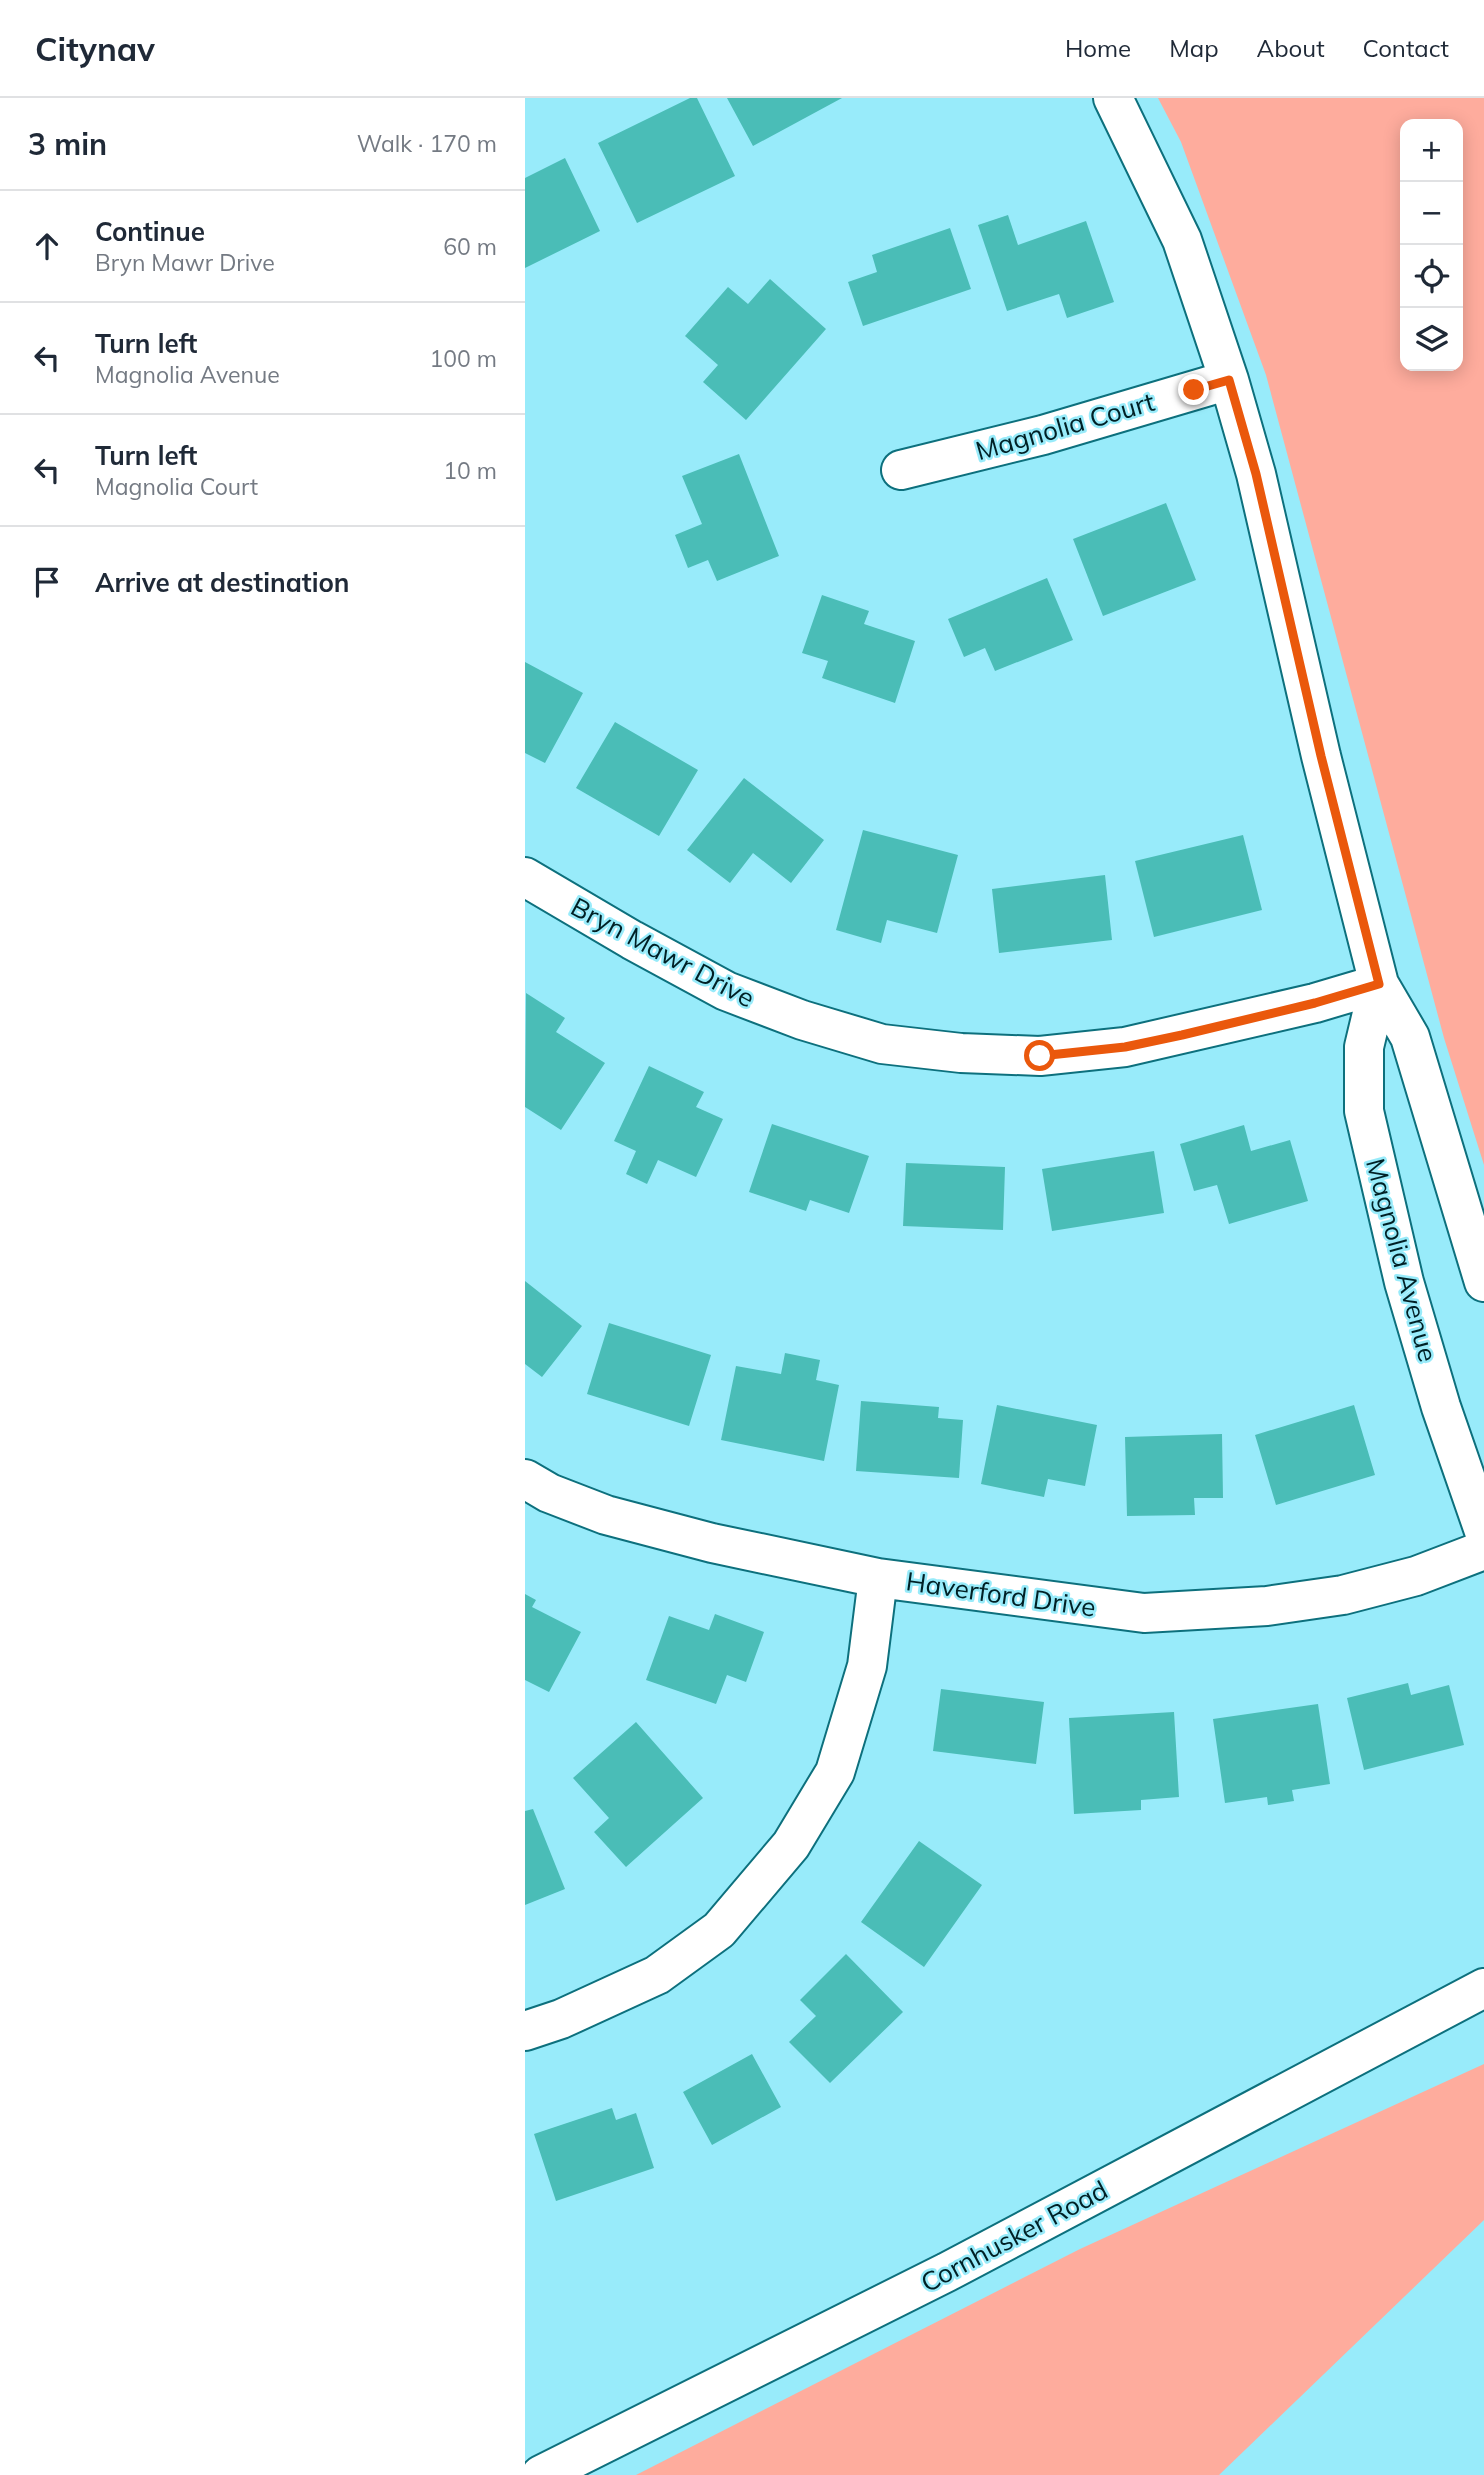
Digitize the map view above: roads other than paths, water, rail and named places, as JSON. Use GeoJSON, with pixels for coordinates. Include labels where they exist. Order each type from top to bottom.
{"type":"FeatureCollection","features":[{"type":"Feature","properties":{"kind":"street","name":"Magnolia Avenue"},"geometry":{"type":"LineString","coordinates":[[1113,98],[1182,240],[1229,380],[1256,474],[1321,756],[1379,984],[1410,1037],[1484,1282]]}},
{"type":"Feature","properties":{"kind":"street","name":"Magnolia Court"},"geometry":{"type":"LineString","coordinates":[[901,470],[1043,435],[1229,380]]}},
{"type":"Feature","properties":{"kind":"street","name":"Bryn Mawr Drive"},"geometry":{"type":"LineString","coordinates":[[525,877],[726,991],[802,1020],[895,1045],[961,1053],[1040,1056],[1125,1047],[1315,1003],[1379,984]]}},
{"type":"Feature","properties":{"kind":"street","name":"Magnolia Avenue"},"geometry":{"type":"LineString","coordinates":[[1379,984],[1364,1047],[1364,1111],[1404,1282],[1441,1407],[1484,1531]]}},
{"type":"Feature","properties":{"kind":"street","name":"Haverford Drive"},"geometry":{"type":"LineString","coordinates":[[525,1479],[549,1493],[606,1515],[712,1543],[878,1578],[1144,1613],[1267,1606],[1343,1595],[1416,1576],[1484,1550]]}},
{"type":"Feature","properties":{"kind":"street"},"geometry":{"type":"LineString","coordinates":[[525,2031],[561,2019],[657,1975],[719,1930],[792,1845],[835,1772],[867,1665],[878,1578]]}},
{"type":"Feature","properties":{"kind":"street","name":"Cornhusker Road"},"geometry":{"type":"LineString","coordinates":[[541,2475],[947,2272],[1484,1988]]}}]}
